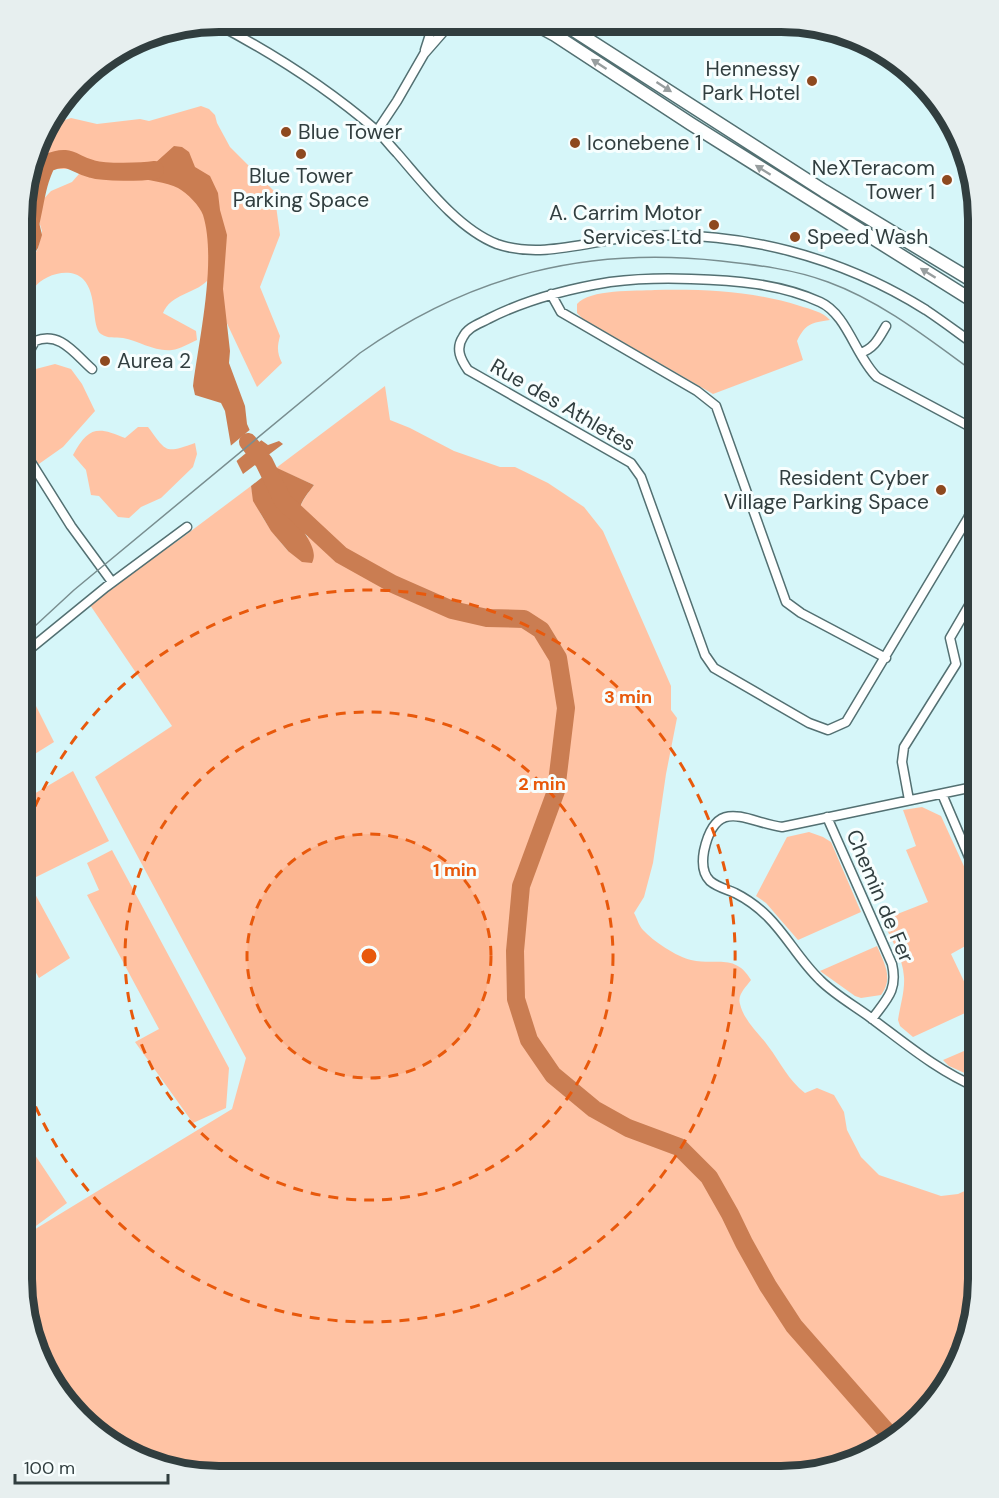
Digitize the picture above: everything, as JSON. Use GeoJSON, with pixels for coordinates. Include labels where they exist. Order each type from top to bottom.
{"type":"FeatureCollection","features":[{"type":"Feature","properties":{"kind":"main road"},"geometry":{"type":"LineString","coordinates":[[549,32],[968,298]]}},
{"type":"Feature","properties":{"kind":"main road"},"geometry":{"type":"LineString","coordinates":[[577,32],[824,191],[968,278]]}},
{"type":"Feature","properties":{"kind":"street"},"geometry":{"type":"LineString","coordinates":[[233,32],[292,66],[377,131],[444,205],[475,232],[496,243],[525,250],[562,248],[638,236],[689,235],[728,238],[781,248],[827,262],[886,288],[925,310],[968,340]]}},
{"type":"Feature","properties":{"kind":"street"},"geometry":{"type":"LineString","coordinates":[[424,54],[431,32]]}},
{"type":"Feature","properties":{"kind":"street"},"geometry":{"type":"LineString","coordinates":[[377,131],[424,54],[443,32]]}},
{"type":"Feature","properties":{"kind":"street","name":"Rue des Athletes"},"geometry":{"type":"LineString","coordinates":[[968,426],[877,377],[868,369],[837,315],[824,303],[791,290],[691,279],[611,282],[551,294],[512,307],[469,329],[462,337],[459,348],[460,359],[468,370],[631,463],[641,477],[705,655],[714,668],[809,723],[828,730],[846,722],[968,518]]}},
{"type":"Feature","properties":{"kind":"street"},"geometry":{"type":"LineString","coordinates":[[551,294],[561,312],[697,391],[716,406],[786,602],[801,613],[886,658]]}},
{"type":"Feature","properties":{"kind":"street"},"geometry":{"type":"LineString","coordinates":[[860,353],[868,351],[876,343],[886,326]]}},
{"type":"Feature","properties":{"kind":"street"},"geometry":{"type":"LineString","coordinates":[[32,346],[35,341],[46,337],[58,339],[92,369]]}},
{"type":"Feature","properties":{"kind":"street"},"geometry":{"type":"LineString","coordinates":[[32,464],[71,526],[112,582]]}},
{"type":"Feature","properties":{"kind":"street"},"geometry":{"type":"LineString","coordinates":[[32,647],[112,582],[188,527]]}},
{"type":"Feature","properties":{"kind":"street"},"geometry":{"type":"LineString","coordinates":[[909,800],[902,762],[904,747],[956,664],[950,638],[968,608]]}},
{"type":"Feature","properties":{"kind":"street"},"geometry":{"type":"LineString","coordinates":[[967,788],[782,827],[734,815],[718,823],[709,835],[703,857],[704,870],[711,882],[746,900],[769,918],[820,981],[937,1067],[967,1082]]}},
{"type":"Feature","properties":{"kind":"street"},"geometry":{"type":"LineString","coordinates":[[942,794],[967,854]]}},
{"type":"Feature","properties":{"kind":"street","name":"Chemin de Fer"},"geometry":{"type":"LineString","coordinates":[[827,817],[892,964],[895,976],[889,998],[872,1019]]}},
{"type":"Feature","properties":{"kind":"shaded area"},"geometry":{"type":"Polygon","coordinates":[[[201,106],[209,109],[215,115],[230,147],[274,191],[280,235],[260,287],[280,336],[278,350],[282,363],[257,387],[207,281],[171,302],[163,313],[196,331],[197,340],[172,350],[153,348],[129,339],[101,334],[96,325],[88,285],[78,275],[64,273],[50,276],[38,283],[32,291],[32,258],[38,249],[42,231],[38,218],[38,205],[51,191],[72,182],[79,174],[72,169],[38,169],[59,122],[71,118],[97,124],[140,119],[149,121],[201,106]]]}},
{"type":"Feature","properties":{"kind":"shaded area"},"geometry":{"type":"Polygon","coordinates":[[[174,146],[182,147],[189,152],[195,167],[210,176],[218,193],[227,235],[223,289],[230,351],[229,363],[245,406],[247,424],[251,433],[268,445],[279,441],[283,444],[243,474],[232,452],[225,411],[221,403],[195,395],[193,386],[208,276],[207,233],[203,215],[182,190],[168,184],[133,177],[129,168],[154,164],[174,146]]]}},
{"type":"Feature","properties":{"kind":"shaded area"},"geometry":{"type":"Polygon","coordinates":[[[33,203],[38,205],[42,235],[32,258],[32,219],[33,203]]]}},
{"type":"Feature","properties":{"kind":"shaded area"},"geometry":{"type":"Polygon","coordinates":[[[655,290],[710,291],[765,297],[812,310],[830,320],[810,325],[800,335],[797,341],[803,360],[713,394],[583,319],[577,313],[577,304],[583,299],[602,293],[655,290]]]}},
{"type":"Feature","properties":{"kind":"shaded area"},"geometry":{"type":"Polygon","coordinates":[[[55,364],[71,369],[82,384],[95,411],[63,447],[36,466],[32,460],[32,370],[55,364]]]}},
{"type":"Feature","properties":{"kind":"shaded area"},"geometry":{"type":"Polygon","coordinates":[[[385,386],[390,420],[454,451],[500,467],[515,467],[548,483],[584,507],[603,531],[671,686],[671,710],[677,718],[653,863],[644,897],[634,913],[642,928],[659,944],[685,958],[732,963],[745,972],[751,980],[739,1001],[748,1021],[799,1088],[805,1093],[817,1088],[834,1095],[844,1112],[847,1130],[861,1157],[879,1175],[941,1196],[958,1194],[967,1190],[967,1292],[958,1339],[948,1362],[929,1393],[913,1412],[874,1441],[840,1457],[793,1466],[194,1465],[147,1452],[105,1428],[86,1412],[57,1373],[46,1351],[35,1316],[32,1232],[232,1109],[246,1058],[95,777],[172,726],[88,602],[179,540],[251,486],[260,513],[288,551],[308,537],[300,522],[299,510],[304,498],[314,485],[276,468],[385,386]]]}},
{"type":"Feature","properties":{"kind":"shaded area"},"geometry":{"type":"Polygon","coordinates":[[[138,427],[148,427],[167,449],[177,449],[195,443],[197,454],[193,467],[161,498],[141,507],[129,518],[118,517],[99,496],[91,495],[86,470],[73,455],[84,439],[94,431],[107,432],[125,438],[138,427]]]}},
{"type":"Feature","properties":{"kind":"shaded area"},"geometry":{"type":"Polygon","coordinates":[[[275,467],[314,485],[302,503],[298,517],[311,543],[314,556],[312,563],[302,562],[288,551],[271,531],[253,501],[251,486],[275,467]]]}},
{"type":"Feature","properties":{"kind":"shaded area"},"geometry":{"type":"Polygon","coordinates":[[[32,698],[54,742],[32,756],[32,698]]]}},
{"type":"Feature","properties":{"kind":"shaded area"},"geometry":{"type":"Polygon","coordinates":[[[73,771],[109,841],[32,879],[32,795],[73,771]]]}},
{"type":"Feature","properties":{"kind":"shaded area"},"geometry":{"type":"Polygon","coordinates":[[[922,807],[941,816],[967,874],[967,945],[951,954],[967,988],[967,1012],[913,1037],[900,1026],[898,1020],[904,988],[903,970],[896,947],[882,920],[928,902],[906,850],[916,846],[903,810],[922,807]]]}},
{"type":"Feature","properties":{"kind":"shaded area"},"geometry":{"type":"Polygon","coordinates":[[[809,832],[831,842],[861,912],[798,940],[766,903],[756,896],[787,837],[809,832]]]}},
{"type":"Feature","properties":{"kind":"shaded area"},"geometry":{"type":"Polygon","coordinates":[[[112,850],[229,1068],[226,1108],[193,1123],[135,1042],[159,1029],[87,895],[99,890],[87,863],[112,850]]]}},
{"type":"Feature","properties":{"kind":"shaded area"},"geometry":{"type":"Polygon","coordinates":[[[32,888],[70,958],[39,978],[32,966],[32,888]]]}},
{"type":"Feature","properties":{"kind":"shaded area"},"geometry":{"type":"Polygon","coordinates":[[[877,946],[885,964],[887,977],[885,989],[881,995],[861,998],[855,996],[820,971],[877,946]]]}},
{"type":"Feature","properties":{"kind":"shaded area"},"geometry":{"type":"Polygon","coordinates":[[[967,1050],[967,1074],[949,1066],[943,1060],[967,1050]]]}},
{"type":"Feature","properties":{"kind":"shaded area"},"geometry":{"type":"Polygon","coordinates":[[[32,1150],[67,1203],[32,1229],[32,1150]]]}},
{"type":"Feature","properties":{"kind":"pier"},"geometry":{"type":"Polygon","coordinates":[[[252,428],[264,438],[234,463],[228,448],[252,428]]]}},
{"type":"Feature","properties":{"kind":"waterway"},"geometry":{"type":"LineString","coordinates":[[32,216],[42,173],[47,163],[55,160],[67,159],[98,170],[124,172],[155,170]]}},
{"type":"Feature","properties":{"kind":"waterway"},"geometry":{"type":"LineString","coordinates":[[248,442],[264,462],[283,501],[341,555],[393,584],[452,610],[487,618],[524,619],[541,630],[558,658],[566,708],[556,791],[521,886],[515,951],[516,999],[529,1040],[553,1075],[594,1109],[628,1128],[679,1147],[709,1177],[768,1286],[794,1326],[888,1432]]}},
{"type":"Feature","properties":{"kind":"tram line"},"geometry":{"type":"LineString","coordinates":[[32,629],[74,590],[360,353],[402,326],[444,304],[488,286],[532,272],[577,263],[624,258],[672,257],[788,271],[828,282],[868,300],[906,323],[968,368]]}},
{"type":"Feature","properties":{"kind":"place","name":"Hennessy Park Hotel"},"geometry":{"type":"Point","coordinates":[812,81]}},
{"type":"Feature","properties":{"kind":"place","name":"Blue Tower"},"geometry":{"type":"Point","coordinates":[286,132]}},
{"type":"Feature","properties":{"kind":"place","name":"Iconebene 1"},"geometry":{"type":"Point","coordinates":[575,143]}},
{"type":"Feature","properties":{"kind":"place","name":"Blue Tower Parking Space"},"geometry":{"type":"Point","coordinates":[301,154]}},
{"type":"Feature","properties":{"kind":"place","name":"NeXTeracom Tower 1"},"geometry":{"type":"Point","coordinates":[947,180]}},
{"type":"Feature","properties":{"kind":"place","name":"A. Carrim Motor Services Ltd"},"geometry":{"type":"Point","coordinates":[714,225]}},
{"type":"Feature","properties":{"kind":"place","name":"Speed Wash"},"geometry":{"type":"Point","coordinates":[795,237]}},
{"type":"Feature","properties":{"kind":"place","name":"Aurea 2"},"geometry":{"type":"Point","coordinates":[105,361]}},
{"type":"Feature","properties":{"kind":"place","name":"Resident Cyber Village Parking Space"},"geometry":{"type":"Point","coordinates":[941,490]}}]}
